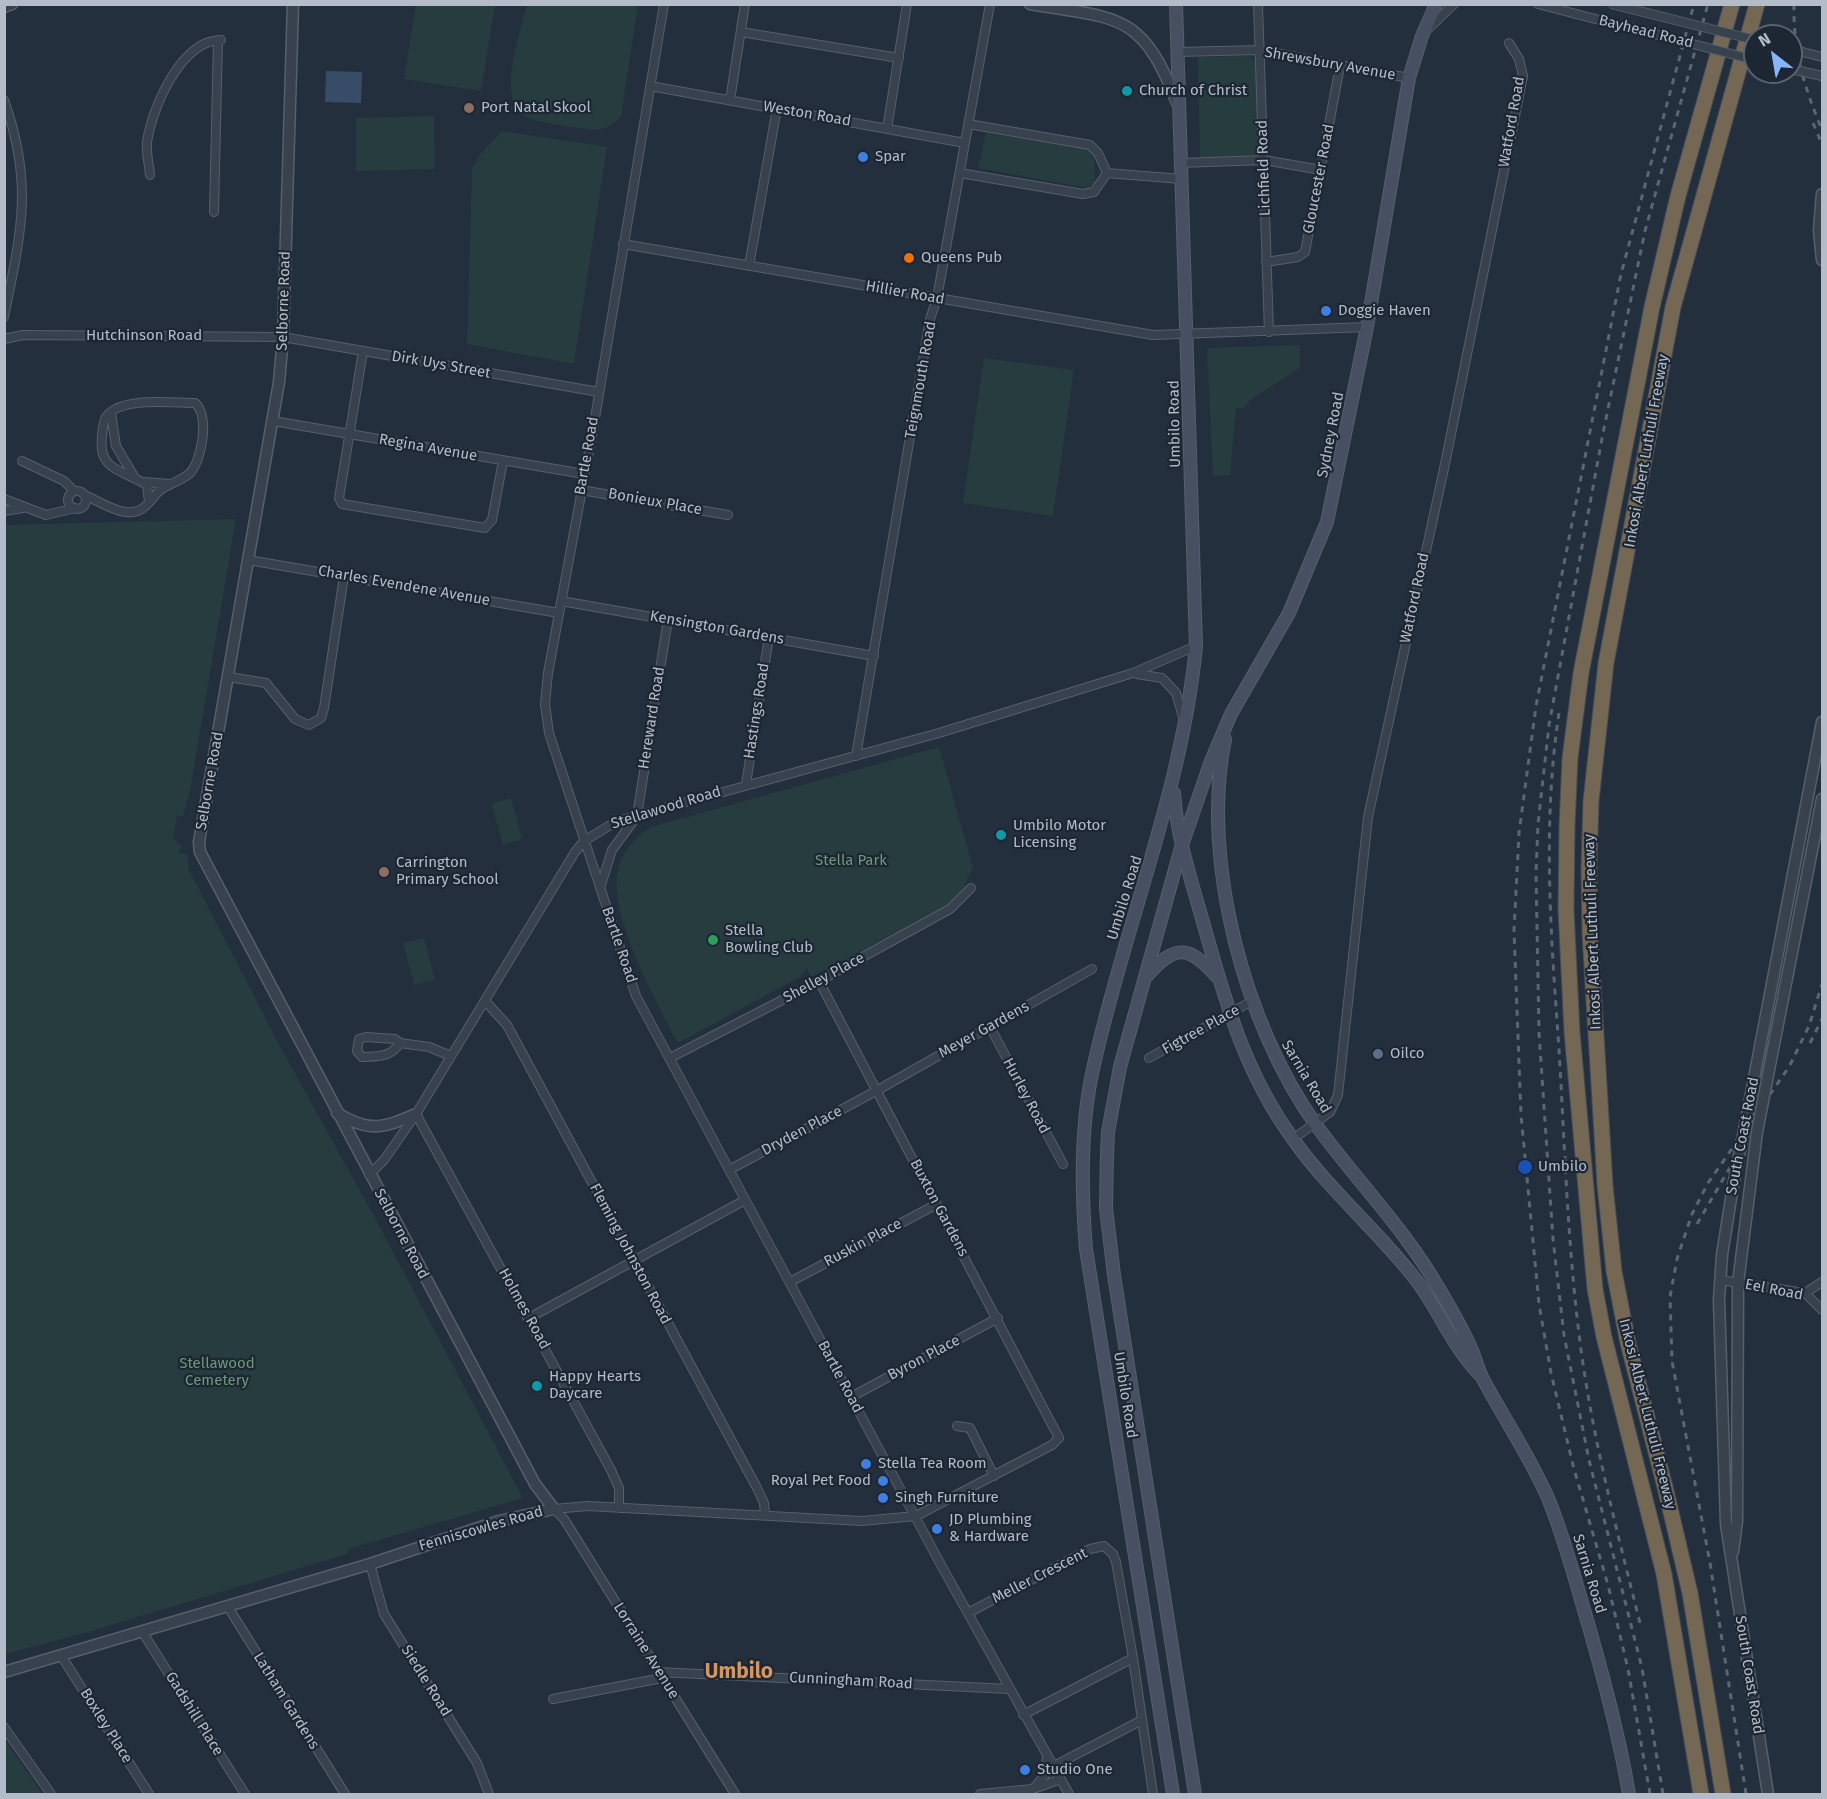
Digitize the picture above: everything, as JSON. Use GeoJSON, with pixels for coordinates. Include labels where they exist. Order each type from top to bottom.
{"type":"FeatureCollection","features":[{"type":"Feature","properties":{"kind":"highway","name":"Inkosi Albert Luthuli Freeway"},"geometry":{"type":"LineString","coordinates":[[1701,1794],[1664,1574],[1604,1338],[1594,1279],[1572,1032],[1566,910],[1567,826],[1570,758],[1581,673],[1652,308],[1678,196],[1732,4]]}},
{"type":"Feature","properties":{"kind":"highway","name":"Inkosi Albert Luthuli Freeway"},"geometry":{"type":"LineString","coordinates":[[1723,1794],[1690,1593],[1628,1343],[1614,1271],[1605,1185],[1590,934],[1589,868],[1592,791],[1606,663],[1673,308],[1757,4]]}},
{"type":"Feature","properties":{"kind":"main road","name":"Umbilo Road"},"geometry":{"type":"LineString","coordinates":[[1173,1794],[1086,1249],[1082,1193],[1084,1133],[1093,1070],[1174,783],[1186,726],[1196,646],[1176,4]]}},
{"type":"Feature","properties":{"kind":"main road","name":"Sydney Road"},"geometry":{"type":"LineString","coordinates":[[1182,848],[1210,760],[1231,714],[1289,613],[1323,532],[1335,491],[1367,327],[1409,78],[1422,36],[1435,6]]}},
{"type":"Feature","properties":{"kind":"main road","name":"Sarnia Road"},"geometry":{"type":"LineString","coordinates":[[1231,714],[1219,777],[1222,854],[1228,909],[1252,1001],[1279,1068],[1316,1124],[1415,1250],[1471,1346],[1482,1377],[1535,1472],[1563,1539],[1612,1704],[1629,1794]]}},
{"type":"Feature","properties":{"kind":"main road","name":"Sarnia Road"},"geometry":{"type":"LineString","coordinates":[[1174,783],[1182,848],[1228,1014],[1258,1082],[1293,1139],[1328,1183],[1416,1279],[1460,1353],[1482,1377]]}},
{"type":"Feature","properties":{"kind":"main road","name":"Umbilo Road"},"geometry":{"type":"LineString","coordinates":[[1182,848],[1114,1092],[1108,1132],[1106,1208],[1119,1310],[1195,1794]]}},
{"type":"Feature","properties":{"kind":"main road"},"geometry":{"type":"LineString","coordinates":[[1145,978],[1164,958],[1180,952],[1199,957],[1219,979]]}},
{"type":"Feature","properties":{"kind":"street","name":"Selborne Road"},"geometry":{"type":"LineString","coordinates":[[293,4],[283,337],[273,421],[199,842],[200,852],[369,1175],[535,1484],[554,1509]]}},
{"type":"Feature","properties":{"kind":"street","name":"Bartle Road"},"geometry":{"type":"LineString","coordinates":[[664,4],[599,392],[547,681],[546,719],[556,758],[630,982],[851,1397],[1023,1715],[1069,1794]]}},
{"type":"Feature","properties":{"kind":"street"},"geometry":{"type":"LineString","coordinates":[[730,100],[745,4]]}},
{"type":"Feature","properties":{"kind":"street"},"geometry":{"type":"LineString","coordinates":[[887,129],[907,4]]}},
{"type":"Feature","properties":{"kind":"street","name":"Teignmouth Road"},"geometry":{"type":"LineString","coordinates":[[856,756],[930,319],[937,298],[990,4]]}},
{"type":"Feature","properties":{"kind":"street"},"geometry":{"type":"LineString","coordinates":[[1030,4],[1099,10],[1123,23],[1143,38],[1165,72],[1178,106]]}},
{"type":"Feature","properties":{"kind":"street","name":"Lichfield Road"},"geometry":{"type":"LineString","coordinates":[[1258,4],[1269,332]]}},
{"type":"Feature","properties":{"kind":"street"},"geometry":{"type":"LineString","coordinates":[[1422,36],[1454,4]]}},
{"type":"Feature","properties":{"kind":"street","name":"Bayhead Road"},"geometry":{"type":"LineString","coordinates":[[1538,4],[1743,57]]}},
{"type":"Feature","properties":{"kind":"street","name":"Bayhead Road"},"geometry":{"type":"LineString","coordinates":[[1611,4],[1743,37]]}},
{"type":"Feature","properties":{"kind":"street"},"geometry":{"type":"LineString","coordinates":[[4,7],[11,5]]}},
{"type":"Feature","properties":{"kind":"street"},"geometry":{"type":"LineString","coordinates":[[741,32],[899,58]]}},
{"type":"Feature","properties":{"kind":"street"},"geometry":{"type":"LineString","coordinates":[[150,175],[147,142],[163,92],[193,51],[202,44],[220,40],[213,212]]}},
{"type":"Feature","properties":{"kind":"street","name":"Watford Road"},"geometry":{"type":"LineString","coordinates":[[1293,1139],[1330,1112],[1338,1095],[1368,817],[1444,464],[1523,76],[1519,59],[1509,43]]}},
{"type":"Feature","properties":{"kind":"street","name":"Shrewsbury Avenue"},"geometry":{"type":"LineString","coordinates":[[1178,52],[1259,50],[1409,78]]}},
{"type":"Feature","properties":{"kind":"street"},"geometry":{"type":"LineString","coordinates":[[1803,52],[1822,57]]}},
{"type":"Feature","properties":{"kind":"street","name":"Gloucester Road"},"geometry":{"type":"LineString","coordinates":[[1266,262],[1298,257],[1305,252],[1340,66]]}},
{"type":"Feature","properties":{"kind":"street"},"geometry":{"type":"LineString","coordinates":[[1803,72],[1822,76]]}},
{"type":"Feature","properties":{"kind":"street","name":"Weston Road"},"geometry":{"type":"LineString","coordinates":[[650,86],[965,143]]}},
{"type":"Feature","properties":{"kind":"street"},"geometry":{"type":"LineString","coordinates":[[4,100],[21,159],[23,204],[19,244],[4,317]]}},
{"type":"Feature","properties":{"kind":"street"},"geometry":{"type":"LineString","coordinates":[[749,266],[777,108]]}},
{"type":"Feature","properties":{"kind":"street"},"geometry":{"type":"LineString","coordinates":[[968,124],[1090,145],[1100,156],[1107,173]]}},
{"type":"Feature","properties":{"kind":"street"},"geometry":{"type":"LineString","coordinates":[[1180,163],[1264,160],[1321,170]]}},
{"type":"Feature","properties":{"kind":"street"},"geometry":{"type":"LineString","coordinates":[[960,172],[1083,194],[1094,192],[1107,173]]}},
{"type":"Feature","properties":{"kind":"street"},"geometry":{"type":"LineString","coordinates":[[1107,173],[1180,179]]}},
{"type":"Feature","properties":{"kind":"street"},"geometry":{"type":"LineString","coordinates":[[1822,194],[1819,230],[1822,260]]}},
{"type":"Feature","properties":{"kind":"street","name":"Hillier Road"},"geometry":{"type":"LineString","coordinates":[[623,244],[1143,334],[1269,332],[1367,327]]}},
{"type":"Feature","properties":{"kind":"street","name":"Hutchinson Road"},"geometry":{"type":"LineString","coordinates":[[4,339],[23,335],[283,337]]}},
{"type":"Feature","properties":{"kind":"street","name":"Dirk Uys Street"},"geometry":{"type":"LineString","coordinates":[[283,337],[599,392]]}},
{"type":"Feature","properties":{"kind":"street"},"geometry":{"type":"LineString","coordinates":[[363,351],[339,498],[342,504],[485,528],[492,520],[503,461]]}},
{"type":"Feature","properties":{"kind":"street"},"geometry":{"type":"LineString","coordinates":[[22,461],[101,504],[128,513],[139,510],[149,502],[160,490],[188,474],[200,454],[202,422],[199,406],[195,403],[152,402],[124,406],[111,412],[105,421],[101,447],[103,454],[113,467],[149,489],[149,502]]}},
{"type":"Feature","properties":{"kind":"street"},"geometry":{"type":"LineString","coordinates":[[111,412],[111,426],[116,446],[139,481]]}},
{"type":"Feature","properties":{"kind":"street","name":"Regina Avenue"},"geometry":{"type":"LineString","coordinates":[[273,421],[584,474]]}},
{"type":"Feature","properties":{"kind":"street"},"geometry":{"type":"LineString","coordinates":[[139,481],[171,484]]}},
{"type":"Feature","properties":{"kind":"street","name":"Bonieux Place"},"geometry":{"type":"LineString","coordinates":[[581,490],[728,515]]}},
{"type":"Feature","properties":{"kind":"street"},"geometry":{"type":"LineString","coordinates":[[61,511],[74,491]]}},
{"type":"Feature","properties":{"kind":"street"},"geometry":{"type":"LineString","coordinates":[[78,508],[85,502],[84,495]]}},
{"type":"Feature","properties":{"kind":"street"},"geometry":{"type":"LineString","coordinates":[[23,508],[4,509],[4,500],[46,515],[101,504]]}},
{"type":"Feature","properties":{"kind":"street"},"geometry":{"type":"LineString","coordinates":[[68,500],[69,505],[78,508]]}},
{"type":"Feature","properties":{"kind":"street","name":"Charles Evendene Avenue"},"geometry":{"type":"LineString","coordinates":[[248,560],[559,613]]}},
{"type":"Feature","properties":{"kind":"street"},"geometry":{"type":"LineString","coordinates":[[228,677],[266,683],[299,723],[309,725],[317,721],[324,708],[344,576]]}},
{"type":"Feature","properties":{"kind":"street","name":"Kensington Gardens"},"geometry":{"type":"LineString","coordinates":[[561,601],[874,656]]}},
{"type":"Feature","properties":{"kind":"street","name":"Hereward Road"},"geometry":{"type":"LineString","coordinates":[[637,816],[668,619]]}},
{"type":"Feature","properties":{"kind":"street","name":"Hastings Road"},"geometry":{"type":"LineString","coordinates":[[746,784],[768,637]]}},
{"type":"Feature","properties":{"kind":"street","name":"Stellawood Road"},"geometry":{"type":"LineString","coordinates":[[369,1175],[384,1160],[416,1114],[584,841],[608,826],[637,816],[746,784],[856,756],[1133,673],[1196,646]]}},
{"type":"Feature","properties":{"kind":"street","name":"Stellawood Road"},"geometry":{"type":"LineString","coordinates":[[1133,673],[1162,678],[1176,693],[1186,726]]}},
{"type":"Feature","properties":{"kind":"street","name":"South Coast Road"},"geometry":{"type":"LineString","coordinates":[[1768,1794],[1726,1524],[1719,1331],[1720,1280],[1733,1186],[1822,722]]}},
{"type":"Feature","properties":{"kind":"street","name":"South Coast Road"},"geometry":{"type":"LineString","coordinates":[[1732,1555],[1737,1521],[1738,1282],[1757,1132],[1822,799]]}},
{"type":"Feature","properties":{"kind":"street"},"geometry":{"type":"LineString","coordinates":[[600,888],[612,850],[637,816]]}},
{"type":"Feature","properties":{"kind":"street","name":"Shelley Place"},"geometry":{"type":"LineString","coordinates":[[670,1058],[819,981],[950,909],[971,888]]}},
{"type":"Feature","properties":{"kind":"street","name":"Meyer Gardens"},"geometry":{"type":"LineString","coordinates":[[876,1091],[1092,969]]}},
{"type":"Feature","properties":{"kind":"street","name":"Buxton Gardens"},"geometry":{"type":"LineString","coordinates":[[819,981],[1059,1434]]}},
{"type":"Feature","properties":{"kind":"street","name":"Fleming Johnston Road"},"geometry":{"type":"LineString","coordinates":[[485,1001],[507,1025],[757,1488],[764,1503],[765,1514]]}},
{"type":"Feature","properties":{"kind":"street","name":"Figtree Place"},"geometry":{"type":"LineString","coordinates":[[1149,1058],[1252,1001]]}},
{"type":"Feature","properties":{"kind":"street","name":"Hurley Road"},"geometry":{"type":"LineString","coordinates":[[990,1027],[1063,1164]]}},
{"type":"Feature","properties":{"kind":"street"},"geometry":{"type":"LineString","coordinates":[[400,1043],[392,1053],[383,1056],[362,1057],[357,1051],[358,1041],[364,1037],[395,1039],[400,1043],[429,1047],[451,1056]]}},
{"type":"Feature","properties":{"kind":"street","name":"Dryden Place"},"geometry":{"type":"LineString","coordinates":[[729,1170],[876,1091]]}},
{"type":"Feature","properties":{"kind":"street"},"geometry":{"type":"LineString","coordinates":[[337,1113],[352,1122],[370,1128],[387,1126],[416,1114]]}},
{"type":"Feature","properties":{"kind":"street","name":"Holmes Road"},"geometry":{"type":"LineString","coordinates":[[416,1114],[611,1470],[619,1488],[619,1508]]}},
{"type":"Feature","properties":{"kind":"street"},"geometry":{"type":"LineString","coordinates":[[529,1318],[745,1200]]}},
{"type":"Feature","properties":{"kind":"street","name":"Ruskin Place"},"geometry":{"type":"LineString","coordinates":[[790,1282],[937,1204]]}},
{"type":"Feature","properties":{"kind":"street","name":"Eel Road"},"geometry":{"type":"LineString","coordinates":[[1720,1280],[1805,1293],[1822,1310]]}},
{"type":"Feature","properties":{"kind":"street"},"geometry":{"type":"LineString","coordinates":[[1805,1293],[1822,1282]]}},
{"type":"Feature","properties":{"kind":"street","name":"Byron Place"},"geometry":{"type":"LineString","coordinates":[[851,1397],[998,1318]]}},
{"type":"Feature","properties":{"kind":"street"},"geometry":{"type":"LineString","coordinates":[[957,1426],[970,1428],[994,1476]]}},
{"type":"Feature","properties":{"kind":"street","name":"Fenniscowles Road"},"geometry":{"type":"LineString","coordinates":[[4,1672],[62,1657],[370,1564],[499,1521],[554,1509],[588,1506],[862,1521],[916,1516],[1052,1445],[1058,1440],[1059,1434]]}},
{"type":"Feature","properties":{"kind":"street","name":"Lorraine Avenue"},"geometry":{"type":"LineString","coordinates":[[554,1509],[564,1519],[735,1794]]}},
{"type":"Feature","properties":{"kind":"street","name":"Meller Crescent"},"geometry":{"type":"LineString","coordinates":[[968,1613],[1090,1549],[1104,1546],[1114,1558],[1133,1658]]}},
{"type":"Feature","properties":{"kind":"street","name":"Siedle Road"},"geometry":{"type":"LineString","coordinates":[[370,1564],[384,1614],[477,1763],[489,1794]]}},
{"type":"Feature","properties":{"kind":"street","name":"Latham Gardens"},"geometry":{"type":"LineString","coordinates":[[228,1607],[345,1794]]}},
{"type":"Feature","properties":{"kind":"street","name":"Gadshill Place"},"geometry":{"type":"LineString","coordinates":[[143,1633],[244,1794]]}},
{"type":"Feature","properties":{"kind":"street","name":"Boxley Place"},"geometry":{"type":"LineString","coordinates":[[62,1657],[149,1794]]}},
{"type":"Feature","properties":{"kind":"street"},"geometry":{"type":"LineString","coordinates":[[1023,1715],[1133,1658],[1153,1794]]}},
{"type":"Feature","properties":{"kind":"street","name":"Cunningham Road"},"geometry":{"type":"LineString","coordinates":[[553,1699],[660,1675],[1009,1689]]}},
{"type":"Feature","properties":{"kind":"street"},"geometry":{"type":"LineString","coordinates":[[1054,1766],[1142,1720]]}},
{"type":"Feature","properties":{"kind":"street"},"geometry":{"type":"LineString","coordinates":[[4,1727],[51,1794]]}},
{"type":"Feature","properties":{"kind":"street"},"geometry":{"type":"LineString","coordinates":[[1033,1789],[1045,1774],[1047,1754]]}},
{"type":"Feature","properties":{"kind":"street"},"geometry":{"type":"LineString","coordinates":[[980,1794],[1033,1789],[1061,1779]]}},
{"type":"Feature","properties":{"kind":"green space"},"geometry":{"type":"Polygon","coordinates":[[[416,5],[495,5],[481,91],[404,79],[416,5]]]}},
{"type":"Feature","properties":{"kind":"green space"},"geometry":{"type":"Polygon","coordinates":[[[527,5],[638,5],[621,116],[608,127],[591,130],[550,124],[527,117],[517,109],[512,97],[512,66],[527,5]]]}},
{"type":"Feature","properties":{"kind":"green space"},"geometry":{"type":"Polygon","coordinates":[[[1250,56],[1256,63],[1259,157],[1200,159],[1198,57],[1250,56]]]}},
{"type":"Feature","properties":{"kind":"green space"},"geometry":{"type":"Polygon","coordinates":[[[434,116],[435,169],[356,171],[356,118],[434,116]]]}},
{"type":"Feature","properties":{"kind":"green space"},"geometry":{"type":"Polygon","coordinates":[[[502,131],[607,147],[574,364],[467,344],[472,169],[480,154],[502,131]]]}},
{"type":"Feature","properties":{"kind":"green space"},"geometry":{"type":"Polygon","coordinates":[[[986,133],[1088,149],[1094,156],[1095,183],[1088,188],[978,168],[986,133]]]}},
{"type":"Feature","properties":{"kind":"green space"},"geometry":{"type":"Polygon","coordinates":[[[1300,345],[1300,368],[1249,401],[1244,408],[1236,408],[1230,475],[1213,476],[1207,348],[1300,345]]]}},
{"type":"Feature","properties":{"kind":"green space"},"geometry":{"type":"Polygon","coordinates":[[[984,358],[1074,370],[1053,516],[963,503],[984,358]]]}},
{"type":"Feature","properties":{"kind":"green space","name":"Stellawood Cemetery"},"geometry":{"type":"Polygon","coordinates":[[[236,519],[190,791],[183,816],[177,816],[173,838],[181,845],[179,853],[188,855],[188,868],[281,1048],[374,1216],[523,1498],[348,1549],[347,1554],[81,1634],[5,1654],[5,525],[236,519]]]}},
{"type":"Feature","properties":{"kind":"green space","name":"Stella Park"},"geometry":{"type":"Polygon","coordinates":[[[939,747],[973,867],[960,895],[949,906],[811,977],[807,968],[800,977],[678,1043],[637,961],[621,913],[617,893],[617,875],[621,860],[634,841],[651,827],[939,747]]]}},
{"type":"Feature","properties":{"kind":"green space"},"geometry":{"type":"Polygon","coordinates":[[[511,798],[522,839],[503,845],[492,804],[511,798]]]}},
{"type":"Feature","properties":{"kind":"green space"},"geometry":{"type":"Polygon","coordinates":[[[424,938],[435,980],[414,985],[403,943],[424,938]]]}},
{"type":"Feature","properties":{"kind":"green space"},"geometry":{"type":"Polygon","coordinates":[[[4,1739],[43,1794],[5,1794],[4,1739]]]}},
{"type":"Feature","properties":{"kind":"water"},"geometry":{"type":"Polygon","coordinates":[[[326,71],[362,72],[361,103],[325,102],[326,71]]]}},
{"type":"Feature","properties":{"kind":"railway"},"geometry":{"type":"LineString","coordinates":[[1650,1794],[1628,1669],[1608,1585],[1574,1469],[1551,1373],[1539,1304],[1521,1115],[1514,931],[1519,833],[1536,706],[1621,274],[1694,4]]}},
{"type":"Feature","properties":{"kind":"railway"},"geometry":{"type":"LineString","coordinates":[[1663,1794],[1642,1668],[1589,1460],[1564,1335],[1553,1239],[1539,1033],[1536,873],[1538,824],[1549,725],[1603,433],[1645,231],[1708,4]]}},
{"type":"Feature","properties":{"kind":"railway"},"geometry":{"type":"LineString","coordinates":[[1794,4],[1795,38],[1801,68],[1822,130]]}},
{"type":"Feature","properties":{"kind":"railway"},"geometry":{"type":"LineString","coordinates":[[1813,123],[1822,144]]}},
{"type":"Feature","properties":{"kind":"railway"},"geometry":{"type":"LineString","coordinates":[[1559,713],[1551,797],[1550,881],[1553,965],[1573,1281],[1593,1425],[1640,1623]]}},
{"type":"Feature","properties":{"kind":"railway"},"geometry":{"type":"LineString","coordinates":[[1746,1794],[1710,1563],[1672,1361],[1670,1297],[1677,1259],[1692,1214],[1708,1183],[1789,1067],[1809,1026],[1822,984]]}},
{"type":"Feature","properties":{"kind":"railway"},"geometry":{"type":"LineString","coordinates":[[1810,1043],[1822,1019]]}},
{"type":"Feature","properties":{"kind":"railway"},"geometry":{"type":"LineString","coordinates":[[1697,1224],[1732,1164]]}},
{"type":"Feature","properties":{"kind":"place","name":"Church of Christ"},"geometry":{"type":"Point","coordinates":[1127,91]}},
{"type":"Feature","properties":{"kind":"place","name":"Port Natal Skool"},"geometry":{"type":"Point","coordinates":[469,108]}},
{"type":"Feature","properties":{"kind":"place","name":"Spar"},"geometry":{"type":"Point","coordinates":[863,157]}},
{"type":"Feature","properties":{"kind":"place","name":"Queens Pub"},"geometry":{"type":"Point","coordinates":[909,258]}},
{"type":"Feature","properties":{"kind":"place","name":"Doggie Haven"},"geometry":{"type":"Point","coordinates":[1326,311]}},
{"type":"Feature","properties":{"kind":"place","name":"Umbilo Motor Licensing"},"geometry":{"type":"Point","coordinates":[1001,835]}},
{"type":"Feature","properties":{"kind":"place","name":"Carrington Primary School"},"geometry":{"type":"Point","coordinates":[384,872]}},
{"type":"Feature","properties":{"kind":"place","name":"Stella Bowling Club"},"geometry":{"type":"Point","coordinates":[713,940]}},
{"type":"Feature","properties":{"kind":"place","name":"Oilco"},"geometry":{"type":"Point","coordinates":[1378,1054]}},
{"type":"Feature","properties":{"kind":"place","name":"Umbilo"},"geometry":{"type":"Point","coordinates":[1525,1167]}},
{"type":"Feature","properties":{"kind":"place","name":"Happy Hearts Daycare"},"geometry":{"type":"Point","coordinates":[537,1386]}},
{"type":"Feature","properties":{"kind":"place","name":"Stella Tea Room"},"geometry":{"type":"Point","coordinates":[866,1464]}},
{"type":"Feature","properties":{"kind":"place","name":"Royal Pet Food"},"geometry":{"type":"Point","coordinates":[883,1481]}},
{"type":"Feature","properties":{"kind":"place","name":"Singh Furniture"},"geometry":{"type":"Point","coordinates":[883,1498]}},
{"type":"Feature","properties":{"kind":"place","name":"JD Plumbing & Hardware"},"geometry":{"type":"Point","coordinates":[937,1529]}},
{"type":"Feature","properties":{"kind":"place","name":"Studio One"},"geometry":{"type":"Point","coordinates":[1025,1770]}},
{"type":"Feature","properties":{"kind":"district","name":"Umbilo"},"geometry":{"type":"Point","coordinates":[739,1672]}}]}
